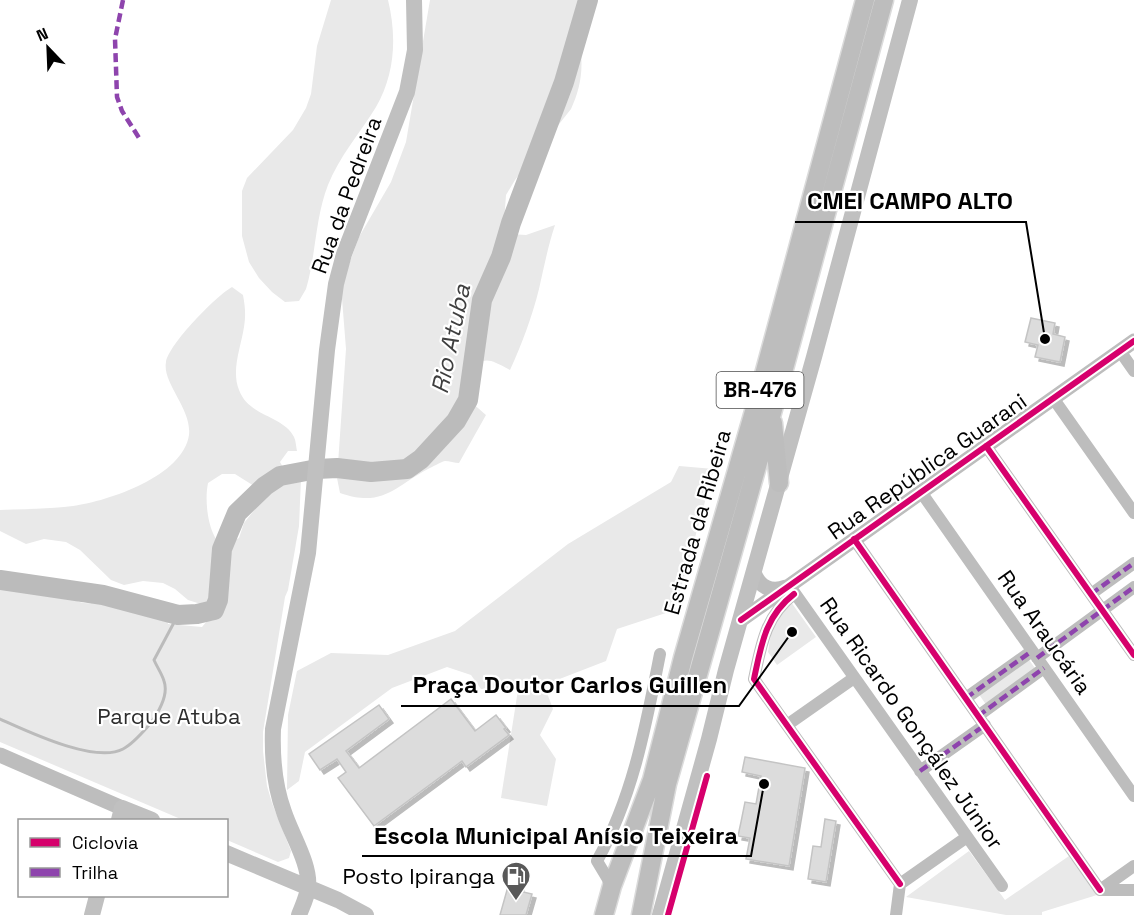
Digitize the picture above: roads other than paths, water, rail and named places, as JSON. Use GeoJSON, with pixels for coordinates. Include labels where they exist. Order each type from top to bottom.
{"type":"FeatureCollection","features":[{"type":"Feature","properties":{"kind":"main road","name":"Rua da Pedreira"},"geometry":{"type":"LineString","coordinates":[[308,888],[304,862],[279,798],[273,766],[272,747],[276,710],[305,573],[314,495],[317,442],[336,284],[344,254],[407,92],[415,50],[414,0]]}},
{"type":"Feature","properties":{"kind":"main road","name":"Estrada da Ribeira"},"geometry":{"type":"LineString","coordinates":[[604,915],[612,886],[652,780],[683,658],[752,419],[865,0]]}},
{"type":"Feature","properties":{"kind":"main road","name":"Estrada da Ribeira"},"geometry":{"type":"LineString","coordinates":[[641,915],[667,784],[772,413],[884,0]]}},
{"type":"Feature","properties":{"kind":"main road"},"geometry":{"type":"LineString","coordinates":[[660,915],[910,0]]}},
{"type":"Feature","properties":{"kind":"main road"},"geometry":{"type":"LineString","coordinates":[[772,413],[778,483]]}},
{"type":"Feature","properties":{"kind":"main road"},"geometry":{"type":"LineString","coordinates":[[121,814],[147,819]]}},
{"type":"Feature","properties":{"kind":"main road"},"geometry":{"type":"LineString","coordinates":[[228,854],[338,900],[366,915]]}},
{"type":"Feature","properties":{"kind":"main road"},"geometry":{"type":"LineString","coordinates":[[300,915],[308,888]]}},
{"type":"Feature","properties":{"kind":"main road"},"geometry":{"type":"LineString","coordinates":[[92,915],[97,897]]}},
{"type":"Feature","properties":{"kind":"street","name":"Rua República Guarani"},"geometry":{"type":"LineString","coordinates":[[741,620],[791,590],[854,539],[1134,341]]}},
{"type":"Feature","properties":{"kind":"street"},"geometry":{"type":"LineString","coordinates":[[1120,351],[1134,371]]}},
{"type":"Feature","properties":{"kind":"street"},"geometry":{"type":"LineString","coordinates":[[1053,398],[1134,513]]}},
{"type":"Feature","properties":{"kind":"street"},"geometry":{"type":"LineString","coordinates":[[986,446],[1134,655]]}},
{"type":"Feature","properties":{"kind":"street","name":"Rua Araucária"},"geometry":{"type":"LineString","coordinates":[[921,492],[1134,796]]}},
{"type":"Feature","properties":{"kind":"street"},"geometry":{"type":"LineString","coordinates":[[854,539],[1100,890]]}},
{"type":"Feature","properties":{"kind":"street"},"geometry":{"type":"LineString","coordinates":[[1091,594],[1134,563]]}},
{"type":"Feature","properties":{"kind":"street"},"geometry":{"type":"LineString","coordinates":[[754,572],[756,579],[768,589],[791,590],[766,629],[754,679],[900,884],[896,915]]}},
{"type":"Feature","properties":{"kind":"street"},"geometry":{"type":"LineString","coordinates":[[966,698],[1038,659],[1134,587]]}},
{"type":"Feature","properties":{"kind":"street","name":"Rua Ricardo Gonçález Júnior"},"geometry":{"type":"LineString","coordinates":[[791,590],[1002,885]]}},
{"type":"Feature","properties":{"kind":"street"},"geometry":{"type":"LineString","coordinates":[[612,886],[597,861],[617,823],[632,779],[644,736],[660,654]]}},
{"type":"Feature","properties":{"kind":"street"},"geometry":{"type":"LineString","coordinates":[[920,771],[981,721],[1038,659]]}},
{"type":"Feature","properties":{"kind":"street"},"geometry":{"type":"LineString","coordinates":[[787,725],[854,678]]}},
{"type":"Feature","properties":{"kind":"street"},"geometry":{"type":"LineString","coordinates":[[0,755],[121,814]]}},
{"type":"Feature","properties":{"kind":"street"},"geometry":{"type":"LineString","coordinates":[[900,884],[967,837]]}},
{"type":"Feature","properties":{"kind":"street"},"geometry":{"type":"LineString","coordinates":[[1100,890],[1134,866]]}},
{"type":"Feature","properties":{"kind":"street"},"geometry":{"type":"LineString","coordinates":[[1100,890],[1134,890]]}},
{"type":"Feature","properties":{"kind":"waterway","name":"Rio Atuba"},"geometry":{"type":"LineString","coordinates":[[0,580],[103,595],[178,615],[214,610],[218,600],[222,549],[237,513],[265,486],[280,476],[317,469],[337,468],[371,472],[407,469],[421,459],[456,421],[468,400],[482,300],[501,257],[511,223],[564,82],[588,0]]}},
{"type":"Feature","properties":{"kind":"waterway"},"geometry":{"type":"LineString","coordinates":[[0,719],[43,738],[79,749],[111,753],[127,747],[150,724],[162,704],[165,686],[154,660],[178,615]]}},
{"type":"Feature","properties":{"kind":"place","name":"CMEI CAMPO ALTO"},"geometry":{"type":"Point","coordinates":[1045,339]}},
{"type":"Feature","properties":{"kind":"place","name":"Praça Doutor Carlos Guillen"},"geometry":{"type":"Point","coordinates":[792,632]}},
{"type":"Feature","properties":{"kind":"place","name":"Escola Municipal Anísio Teixeira"},"geometry":{"type":"Point","coordinates":[764,784]}},
{"type":"Feature","properties":{"kind":"place","name":"Posto Ipiranga"},"geometry":{"type":"Point","coordinates":[516,902]}},
{"type":"Feature","properties":{"kind":"park label","name":"Parque Atuba"},"geometry":{"type":"Point","coordinates":[169,716]}}]}
